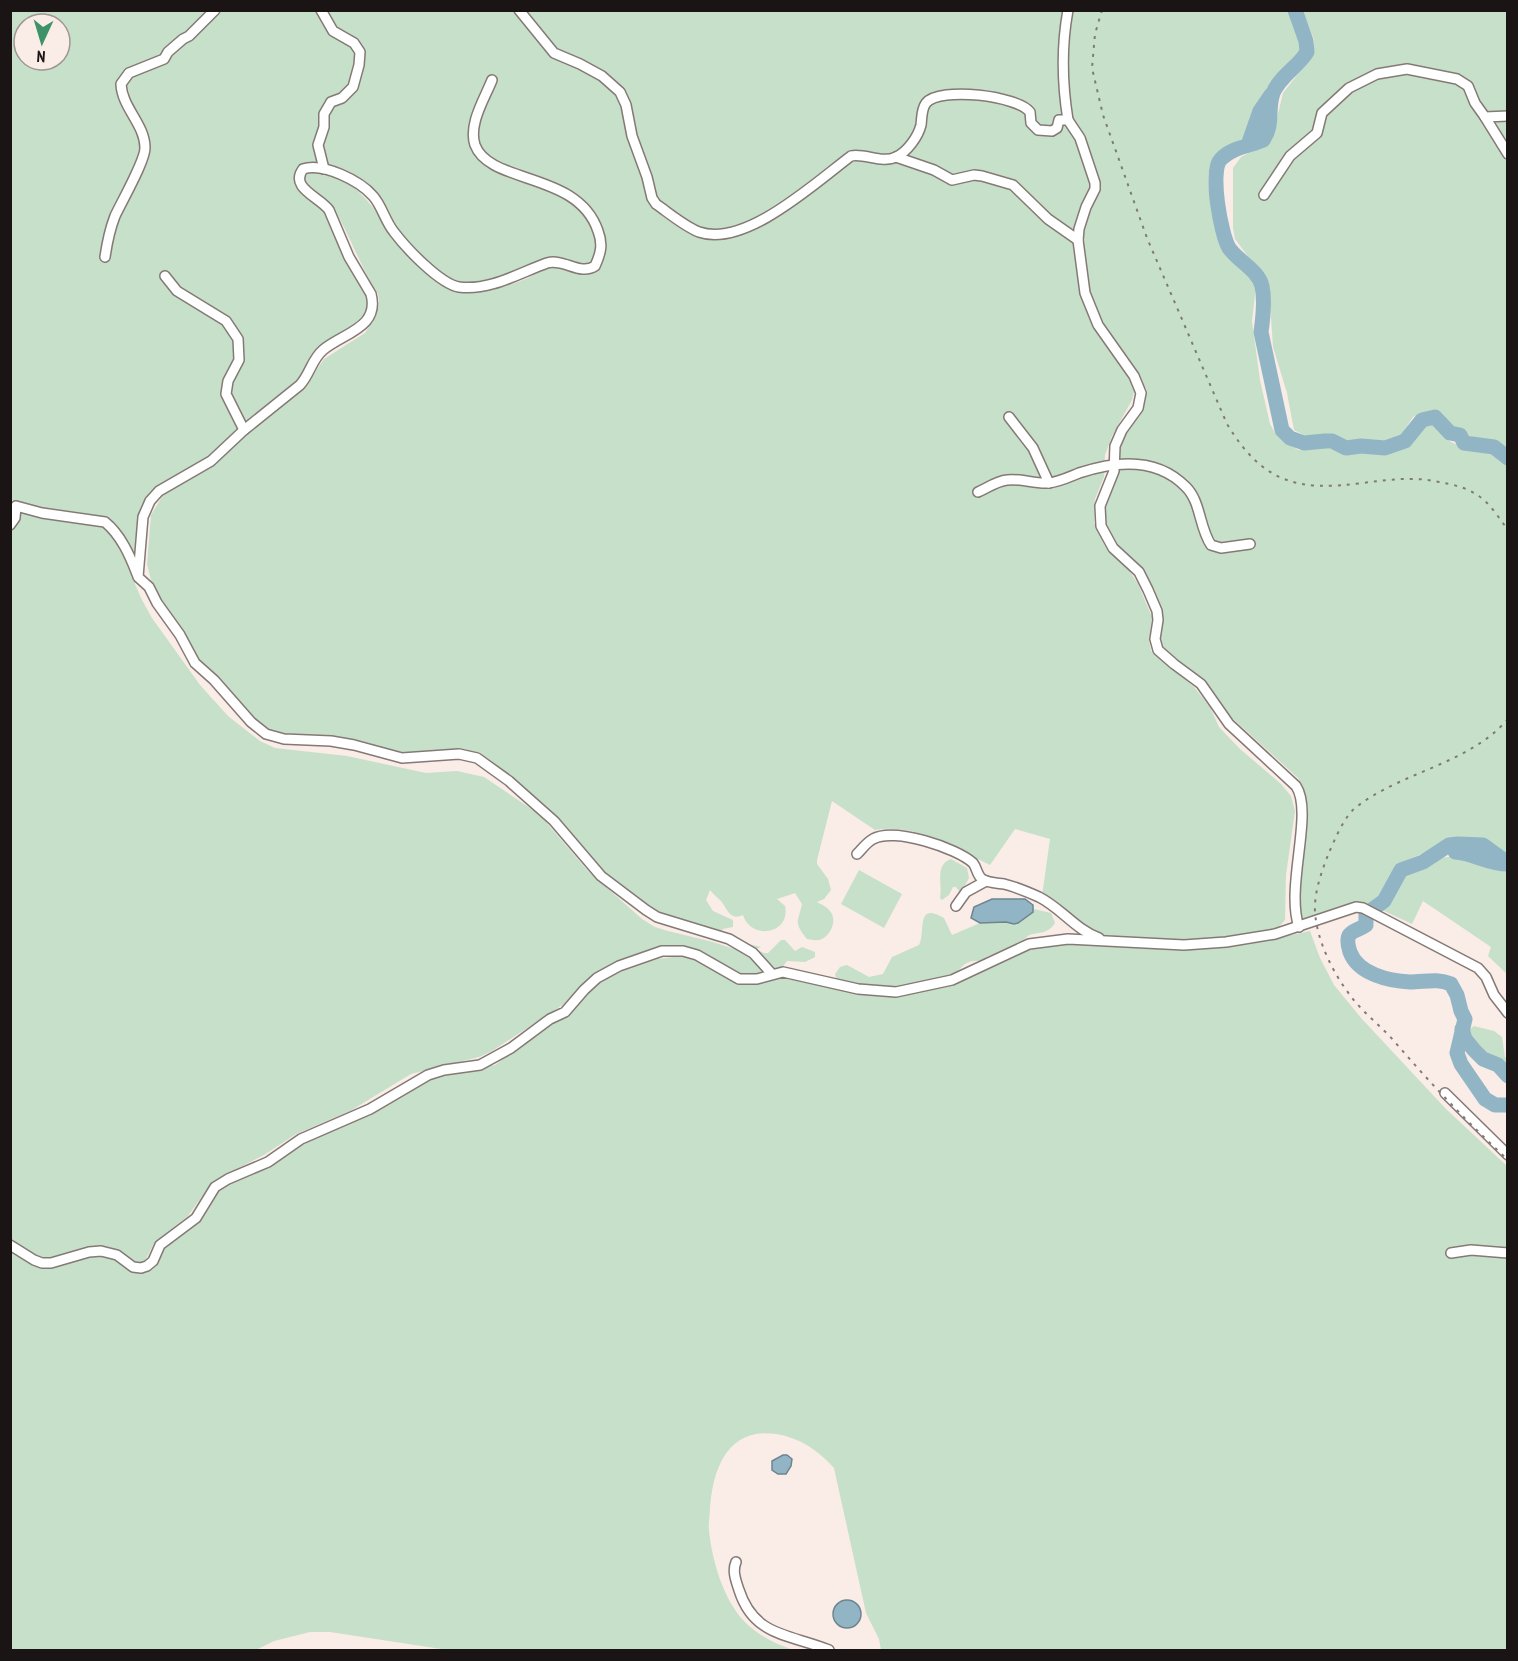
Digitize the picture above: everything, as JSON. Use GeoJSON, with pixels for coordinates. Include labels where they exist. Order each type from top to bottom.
{"type":"FeatureCollection","features":[{"type":"Feature","properties":{"kind":"street"},"geometry":{"type":"LineString","coordinates":[[105,257],[112,224],[129,185],[141,165],[145,147],[134,119],[123,100],[121,84],[129,73],[164,60],[168,52],[189,36],[215,10]]}},
{"type":"Feature","properties":{"kind":"street"},"geometry":{"type":"LineString","coordinates":[[321,10],[333,31],[354,43],[360,52],[353,87],[342,98],[331,102],[324,114],[324,127],[318,144],[324,169]]}},
{"type":"Feature","properties":{"kind":"street"},"geometry":{"type":"LineString","coordinates":[[519,10],[554,53],[602,76],[620,92],[626,105],[632,136],[656,204],[697,231],[716,235],[728,234],[771,215],[851,156],[859,154],[884,159],[903,153],[915,138],[927,102],[940,95],[980,94],[1021,104],[1030,111],[1033,127],[1047,131],[1055,130],[1059,120],[1068,120]]}},
{"type":"Feature","properties":{"kind":"street"},"geometry":{"type":"LineString","coordinates":[[1068,10],[1063,45],[1063,89],[1068,120],[1080,138],[1095,183],[1095,189],[1079,229],[1078,240],[1085,293],[1090,310],[1108,342],[1134,375],[1141,393],[1138,408],[1122,430],[1115,446],[1113,477],[1099,511],[1101,526],[1113,548],[1139,572],[1149,590],[1157,612],[1155,639],[1158,650],[1201,684],[1229,724],[1301,793],[1303,808],[1294,896],[1295,917],[1299,927]]}},
{"type":"Feature","properties":{"kind":"street"},"geometry":{"type":"LineString","coordinates":[[1264,195],[1290,156],[1317,133],[1322,113],[1349,88],[1377,74],[1407,69],[1457,79],[1468,86],[1475,103],[1508,154]]}},
{"type":"Feature","properties":{"kind":"street"},"geometry":{"type":"LineString","coordinates":[[138,577],[143,517],[150,501],[166,485],[211,461],[244,430],[300,385],[323,350],[362,326],[371,314],[371,294],[349,257],[329,210],[299,183],[299,175],[303,169],[310,167],[324,169],[347,178],[371,194],[394,232],[403,242],[434,273],[455,286],[470,287],[490,284],[550,262],[562,262],[581,269],[595,266],[600,256],[601,243],[596,223],[588,212],[564,192],[537,180],[498,168],[487,161],[475,144],[476,121],[492,80]]}},
{"type":"Feature","properties":{"kind":"street"},"geometry":{"type":"LineString","coordinates":[[1485,117],[1508,116]]}},
{"type":"Feature","properties":{"kind":"street"},"geometry":{"type":"LineString","coordinates":[[896,157],[934,170],[952,180],[974,175],[1013,185],[1048,219],[1078,240]]}},
{"type":"Feature","properties":{"kind":"street"},"geometry":{"type":"LineString","coordinates":[[165,276],[177,291],[226,321],[238,339],[239,360],[228,381],[226,394],[244,430]]}},
{"type":"Feature","properties":{"kind":"street"},"geometry":{"type":"LineString","coordinates":[[1009,417],[1033,448],[1049,483]]}},
{"type":"Feature","properties":{"kind":"street"},"geometry":{"type":"LineString","coordinates":[[978,492],[1006,480],[1049,483],[1080,473],[1136,463],[1159,468],[1186,487],[1194,498],[1204,533],[1211,545],[1221,548],[1251,544]]}},
{"type":"Feature","properties":{"kind":"street"},"geometry":{"type":"LineString","coordinates":[[10,525],[15,518],[16,506],[42,513],[105,522],[123,544],[138,577],[149,587],[195,663],[214,680],[243,714],[266,734],[284,739],[331,741],[354,745],[402,758],[459,754],[477,758],[509,781],[554,821],[601,876],[646,910],[657,917],[729,939],[753,953],[772,974]]}},
{"type":"Feature","properties":{"kind":"street"},"geometry":{"type":"LineString","coordinates":[[857,854],[873,839],[894,835],[909,837],[948,849],[974,864],[979,875],[986,880],[1005,884],[1041,898],[1063,912],[1091,936],[1104,940]]}},
{"type":"Feature","properties":{"kind":"street"},"geometry":{"type":"LineString","coordinates":[[956,906],[966,892],[986,880]]}},
{"type":"Feature","properties":{"kind":"street"},"geometry":{"type":"LineString","coordinates":[[10,1245],[42,1263],[101,1251],[117,1255],[134,1267],[147,1266],[153,1261],[160,1245],[196,1218],[215,1187],[228,1179],[268,1162],[301,1139],[370,1109],[428,1076],[444,1070],[480,1065],[565,1012],[590,983],[619,966],[656,953],[673,950],[707,959],[739,979],[757,979],[783,972],[858,989],[896,992],[952,980],[1029,944],[1068,939],[1203,945],[1259,937],[1299,927],[1350,908],[1363,908],[1478,968],[1508,1013]]}},
{"type":"Feature","properties":{"kind":"street"},"geometry":{"type":"LineString","coordinates":[[1445,1093],[1508,1155]]}},
{"type":"Feature","properties":{"kind":"street"},"geometry":{"type":"LineString","coordinates":[[1451,1253],[1471,1250],[1508,1253]]}},
{"type":"Feature","properties":{"kind":"street"},"geometry":{"type":"LineString","coordinates":[[736,1562],[734,1572],[742,1601],[756,1621],[776,1634],[829,1650]]}},
{"type":"Feature","properties":{"kind":"green space"},"geometry":{"type":"Polygon","coordinates":[[[10,11],[1290,11],[1301,34],[1304,51],[1298,60],[1271,82],[1243,138],[1214,156],[1210,164],[1208,181],[1210,199],[1227,250],[1248,271],[1256,286],[1252,321],[1260,380],[1270,424],[1275,433],[1298,450],[1322,446],[1343,453],[1384,453],[1405,445],[1422,426],[1434,424],[1451,442],[1496,455],[1507,466],[1507,857],[1486,842],[1456,840],[1441,843],[1431,850],[1398,864],[1380,900],[1372,907],[1343,905],[1300,923],[1299,885],[1306,805],[1298,778],[1232,718],[1227,718],[1164,652],[1159,632],[1161,612],[1144,570],[1117,545],[1104,523],[1104,508],[1118,474],[1118,452],[1124,435],[1145,403],[1147,390],[1141,381],[1135,388],[1132,400],[1112,436],[1105,455],[1104,477],[1095,499],[1094,523],[1106,548],[1126,566],[1138,584],[1152,617],[1149,639],[1151,651],[1194,687],[1210,707],[1219,727],[1291,796],[1295,811],[1286,875],[1285,920],[1278,928],[1199,942],[1098,935],[1042,896],[1050,839],[1015,829],[990,865],[935,838],[906,830],[875,830],[832,801],[817,860],[817,864],[828,879],[831,890],[824,899],[817,902],[828,908],[833,917],[833,925],[828,935],[820,940],[807,939],[798,925],[802,904],[795,893],[777,899],[785,906],[782,923],[769,931],[761,931],[747,923],[743,915],[732,916],[710,890],[706,900],[713,911],[733,920],[733,927],[723,929],[720,933],[659,914],[647,907],[603,873],[535,798],[487,758],[465,751],[398,753],[271,733],[258,723],[196,658],[188,639],[153,588],[147,564],[151,515],[163,495],[225,454],[246,433],[303,389],[324,359],[365,333],[377,314],[378,294],[332,206],[306,183],[305,173],[329,174],[350,184],[368,201],[418,266],[436,282],[457,291],[473,292],[493,289],[521,281],[544,270],[589,265],[541,265],[488,281],[465,283],[453,281],[425,261],[409,244],[377,193],[370,186],[350,172],[338,167],[315,163],[305,165],[296,171],[297,189],[325,211],[369,301],[368,308],[362,320],[306,367],[297,381],[215,452],[150,492],[140,512],[134,574],[135,584],[152,618],[200,685],[228,716],[260,741],[275,748],[347,756],[426,773],[457,771],[484,777],[533,810],[588,871],[642,919],[655,927],[734,949],[758,963],[766,972],[744,976],[733,972],[709,955],[695,950],[662,947],[634,956],[599,972],[564,1004],[492,1051],[479,1057],[411,1074],[350,1111],[296,1134],[264,1155],[223,1176],[210,1185],[188,1216],[153,1245],[144,1263],[134,1262],[107,1247],[90,1248],[56,1257],[39,1256],[10,1240],[10,11]]]}},
{"type":"Feature","properties":{"kind":"green space"},"geometry":{"type":"Polygon","coordinates":[[[1302,11],[1507,11],[1507,451],[1489,441],[1471,440],[1455,430],[1442,413],[1435,411],[1413,417],[1399,438],[1389,442],[1351,441],[1326,435],[1304,435],[1294,430],[1287,393],[1273,347],[1269,289],[1261,274],[1235,239],[1233,168],[1241,157],[1268,143],[1275,126],[1283,93],[1312,56],[1314,39],[1302,11]]]}},
{"type":"Feature","properties":{"kind":"green space"},"geometry":{"type":"Polygon","coordinates":[[[1462,857],[1486,866],[1507,869],[1507,974],[1488,956],[1491,947],[1423,901],[1412,924],[1382,910],[1402,876],[1440,858],[1462,857]]]}},
{"type":"Feature","properties":{"kind":"green space"},"geometry":{"type":"Polygon","coordinates":[[[951,859],[967,868],[969,878],[962,891],[953,887],[949,895],[942,900],[940,898],[941,871],[946,862],[951,859]]]}},
{"type":"Feature","properties":{"kind":"green space"},"geometry":{"type":"Polygon","coordinates":[[[859,870],[902,894],[884,928],[841,904],[859,870]]]}},
{"type":"Feature","properties":{"kind":"green space"},"geometry":{"type":"Polygon","coordinates":[[[1034,909],[1051,913],[1055,923],[1050,929],[1029,935],[1020,943],[1001,953],[988,956],[982,961],[969,962],[947,978],[892,990],[837,981],[835,974],[840,967],[847,965],[869,977],[883,974],[892,957],[919,945],[923,920],[929,913],[944,918],[952,935],[980,923],[1018,923],[1034,909]]]}},
{"type":"Feature","properties":{"kind":"green space"},"geometry":{"type":"Polygon","coordinates":[[[1310,931],[1320,958],[1334,985],[1362,1019],[1446,1109],[1507,1166],[1507,1650],[881,1650],[879,1639],[866,1613],[834,1468],[815,1450],[801,1442],[776,1434],[760,1434],[746,1437],[735,1444],[726,1453],[720,1465],[712,1493],[709,1525],[711,1542],[724,1590],[736,1611],[748,1625],[760,1634],[793,1650],[441,1649],[330,1632],[310,1632],[274,1641],[256,1650],[11,1650],[11,1248],[33,1263],[82,1255],[102,1255],[115,1258],[136,1269],[153,1269],[166,1246],[202,1220],[220,1190],[228,1185],[269,1165],[315,1138],[360,1119],[419,1085],[440,1076],[495,1065],[554,1023],[569,1016],[593,988],[612,975],[658,959],[680,956],[691,958],[743,984],[782,978],[862,994],[891,997],[923,991],[1030,949],[1060,943],[1181,949],[1216,948],[1250,944],[1310,931]]]}},
{"type":"Feature","properties":{"kind":"green space"},"geometry":{"type":"Polygon","coordinates":[[[731,933],[749,944],[761,947],[756,949],[764,953],[768,953],[781,940],[785,940],[795,951],[802,947],[815,952],[815,957],[805,962],[787,961],[781,969],[772,971],[725,935],[731,933]]]}},
{"type":"Feature","properties":{"kind":"green space"},"geometry":{"type":"Polygon","coordinates":[[[1474,1026],[1494,1031],[1502,1037],[1507,1058],[1507,1074],[1503,1068],[1471,1045],[1467,1039],[1467,1031],[1474,1026]]]}},
{"type":"Feature","properties":{"kind":"water"},"geometry":{"type":"Polygon","coordinates":[[[992,899],[1025,899],[1033,905],[1033,912],[1014,924],[980,923],[971,918],[974,907],[992,899]]]}},
{"type":"Feature","properties":{"kind":"water"},"geometry":{"type":"Polygon","coordinates":[[[783,1455],[792,1459],[791,1466],[786,1474],[778,1474],[772,1470],[772,1461],[783,1455]]]}},
{"type":"Feature","properties":{"kind":"water"},"geometry":{"type":"Polygon","coordinates":[[[847,1600],[857,1604],[861,1614],[857,1624],[847,1628],[837,1624],[833,1614],[837,1604],[847,1600]]]}},
{"type":"Feature","properties":{"kind":"waterway"},"geometry":{"type":"LineString","coordinates":[[1295,10],[1306,41],[1307,52],[1276,87],[1270,105],[1268,129],[1263,140],[1225,155],[1218,165],[1216,176],[1220,217],[1226,241],[1233,253],[1252,270],[1262,286],[1264,303],[1261,332],[1282,430],[1290,438],[1304,443],[1332,441],[1346,448],[1361,446],[1385,448],[1405,441],[1422,420],[1435,417],[1450,433],[1460,435],[1464,443],[1494,447],[1508,458]]}},
{"type":"Feature","properties":{"kind":"waterway"},"geometry":{"type":"LineString","coordinates":[[1248,145],[1260,111],[1271,95]]}},
{"type":"Feature","properties":{"kind":"waterway"},"geometry":{"type":"LineString","coordinates":[[1508,863],[1483,845],[1449,845],[1423,862],[1401,870],[1384,901],[1366,914],[1366,925],[1351,933],[1348,940],[1354,960],[1375,975],[1410,982],[1436,981],[1451,984],[1465,1019],[1457,1053],[1461,1064],[1485,1099],[1495,1105],[1508,1105]]}},
{"type":"Feature","properties":{"kind":"waterway"},"geometry":{"type":"LineString","coordinates":[[1455,852],[1508,864]]}},
{"type":"Feature","properties":{"kind":"waterway"},"geometry":{"type":"LineString","coordinates":[[1462,1029],[1465,1039],[1474,1050],[1483,1059],[1498,1065],[1508,1076]]}},
{"type":"Feature","properties":{"kind":"railway"},"geometry":{"type":"LineString","coordinates":[[1102,10],[1095,34],[1092,68],[1103,115],[1147,238],[1227,424],[1240,444],[1268,471],[1300,484],[1318,486],[1410,479],[1429,480],[1462,487],[1484,500],[1508,530]]}},
{"type":"Feature","properties":{"kind":"railway"},"geometry":{"type":"LineString","coordinates":[[1508,719],[1492,735],[1474,747],[1373,795],[1355,808],[1343,823],[1328,855],[1315,905],[1316,923],[1322,945],[1332,967],[1350,995],[1449,1102],[1508,1160]]}}]}
